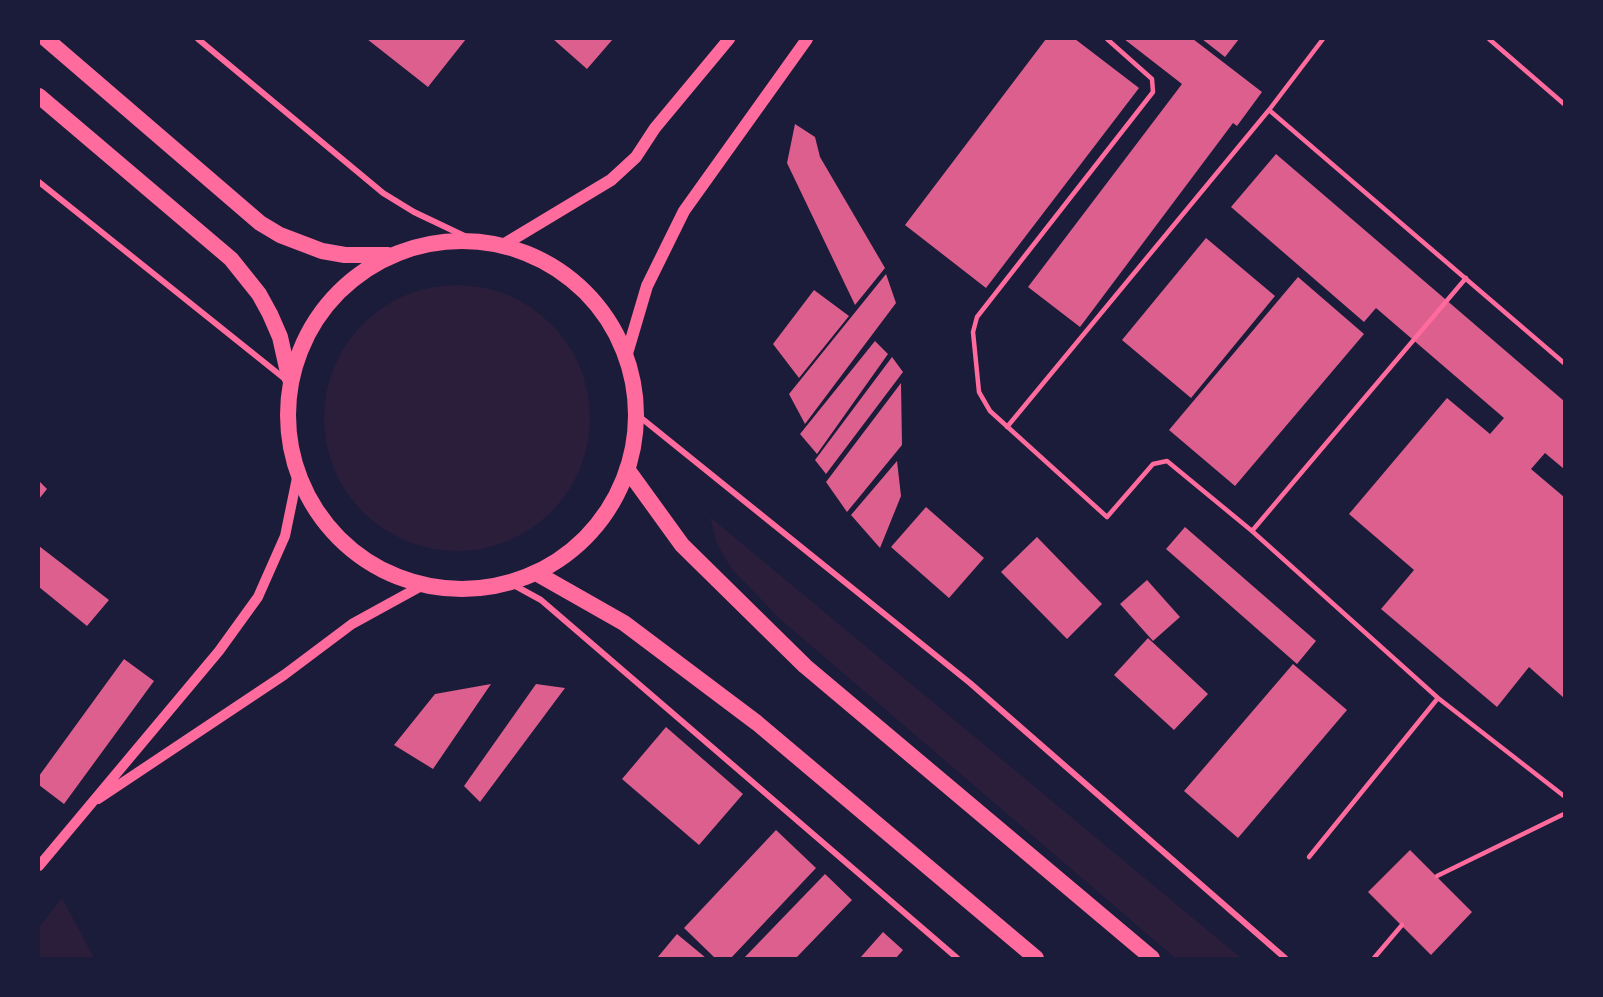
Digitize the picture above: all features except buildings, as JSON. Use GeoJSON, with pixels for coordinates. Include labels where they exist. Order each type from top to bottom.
{"type":"FeatureCollection","features":[{"type":"Feature","properties":{"kind":"highway"},"geometry":{"type":"LineString","coordinates":[[46,39],[261,223],[280,235],[322,250],[345,255],[392,255]]}},
{"type":"Feature","properties":{"kind":"highway"},"geometry":{"type":"LineString","coordinates":[[39,96],[231,259],[259,294],[280,337],[290,382],[291,445],[298,473],[321,516],[347,546],[378,567],[423,585],[462,589],[510,583],[536,573],[568,553],[601,520],[616,495],[627,469],[635,413],[633,385],[626,357],[604,315],[579,286],[556,268],[531,255],[503,245],[475,241],[447,241],[418,246],[392,255],[359,275],[324,308],[309,332],[290,382]]}},
{"type":"Feature","properties":{"kind":"highway"},"geometry":{"type":"LineString","coordinates":[[627,469],[682,545],[805,666],[1152,958]]}},
{"type":"Feature","properties":{"kind":"highway"},"geometry":{"type":"LineString","coordinates":[[536,573],[624,623],[757,723],[1036,958]]}},
{"type":"Feature","properties":{"kind":"main road"},"geometry":{"type":"LineString","coordinates":[[503,245],[611,180],[636,157],[655,128],[729,39]]}},
{"type":"Feature","properties":{"kind":"main road"},"geometry":{"type":"LineString","coordinates":[[626,357],[647,286],[684,211],[807,39]]}},
{"type":"Feature","properties":{"kind":"street"},"geometry":{"type":"LineString","coordinates":[[198,39],[383,193],[414,212],[475,241]]}},
{"type":"Feature","properties":{"kind":"street"},"geometry":{"type":"LineString","coordinates":[[39,182],[290,382]]}},
{"type":"Feature","properties":{"kind":"street"},"geometry":{"type":"LineString","coordinates":[[635,413],[970,683],[1285,958]]}},
{"type":"Feature","properties":{"kind":"street"},"geometry":{"type":"LineString","coordinates":[[39,866],[87,805],[219,651],[258,597],[285,536],[298,473]]}},
{"type":"Feature","properties":{"kind":"street"},"geometry":{"type":"LineString","coordinates":[[510,583],[541,600],[957,958]]}},
{"type":"Feature","properties":{"kind":"street"},"geometry":{"type":"LineString","coordinates":[[87,805],[284,675],[352,624],[423,585]]}},
{"type":"Feature","properties":{"kind":"lane"},"geometry":{"type":"LineString","coordinates":[[1107,39],[1152,79],[1153,92],[977,317],[973,332],[974,358],[980,392],[990,411],[1107,517],[1153,464],[1167,462],[1252,531],[1438,698],[1564,796]]}},
{"type":"Feature","properties":{"kind":"lane"},"geometry":{"type":"LineString","coordinates":[[1007,427],[1269,110],[1323,39]]}},
{"type":"Feature","properties":{"kind":"lane"},"geometry":{"type":"LineString","coordinates":[[1489,39],[1564,105]]}},
{"type":"Feature","properties":{"kind":"lane"},"geometry":{"type":"LineString","coordinates":[[1269,110],[1564,363]]}},
{"type":"Feature","properties":{"kind":"lane"},"geometry":{"type":"LineString","coordinates":[[1252,531],[1466,278]]}},
{"type":"Feature","properties":{"kind":"lane"},"geometry":{"type":"LineString","coordinates":[[1310,857],[1438,698]]}},
{"type":"Feature","properties":{"kind":"lane"},"geometry":{"type":"LineString","coordinates":[[1437,876],[1564,814]]}},
{"type":"Feature","properties":{"kind":"lane"},"geometry":{"type":"LineString","coordinates":[[1374,958],[1402,925]]}},
{"type":"Feature","properties":{"kind":"shaded area"},"geometry":{"type":"Polygon","coordinates":[[[444,285],[470,285],[496,290],[520,300],[542,315],[560,333],[575,355],[585,379],[590,418],[585,457],[575,481],[560,503],[542,521],[520,536],[496,546],[470,551],[444,551],[418,546],[394,536],[372,521],[354,503],[339,481],[329,457],[324,431],[324,405],[329,379],[339,355],[354,333],[372,315],[394,300],[418,290],[444,285]]]}},
{"type":"Feature","properties":{"kind":"shaded area"},"geometry":{"type":"Polygon","coordinates":[[[710,517],[1241,958],[1175,958],[779,618],[731,568],[717,544],[710,517]]]}},
{"type":"Feature","properties":{"kind":"shaded area"},"geometry":{"type":"Polygon","coordinates":[[[62,898],[94,958],[39,958],[39,927],[62,898]]]}}]}
